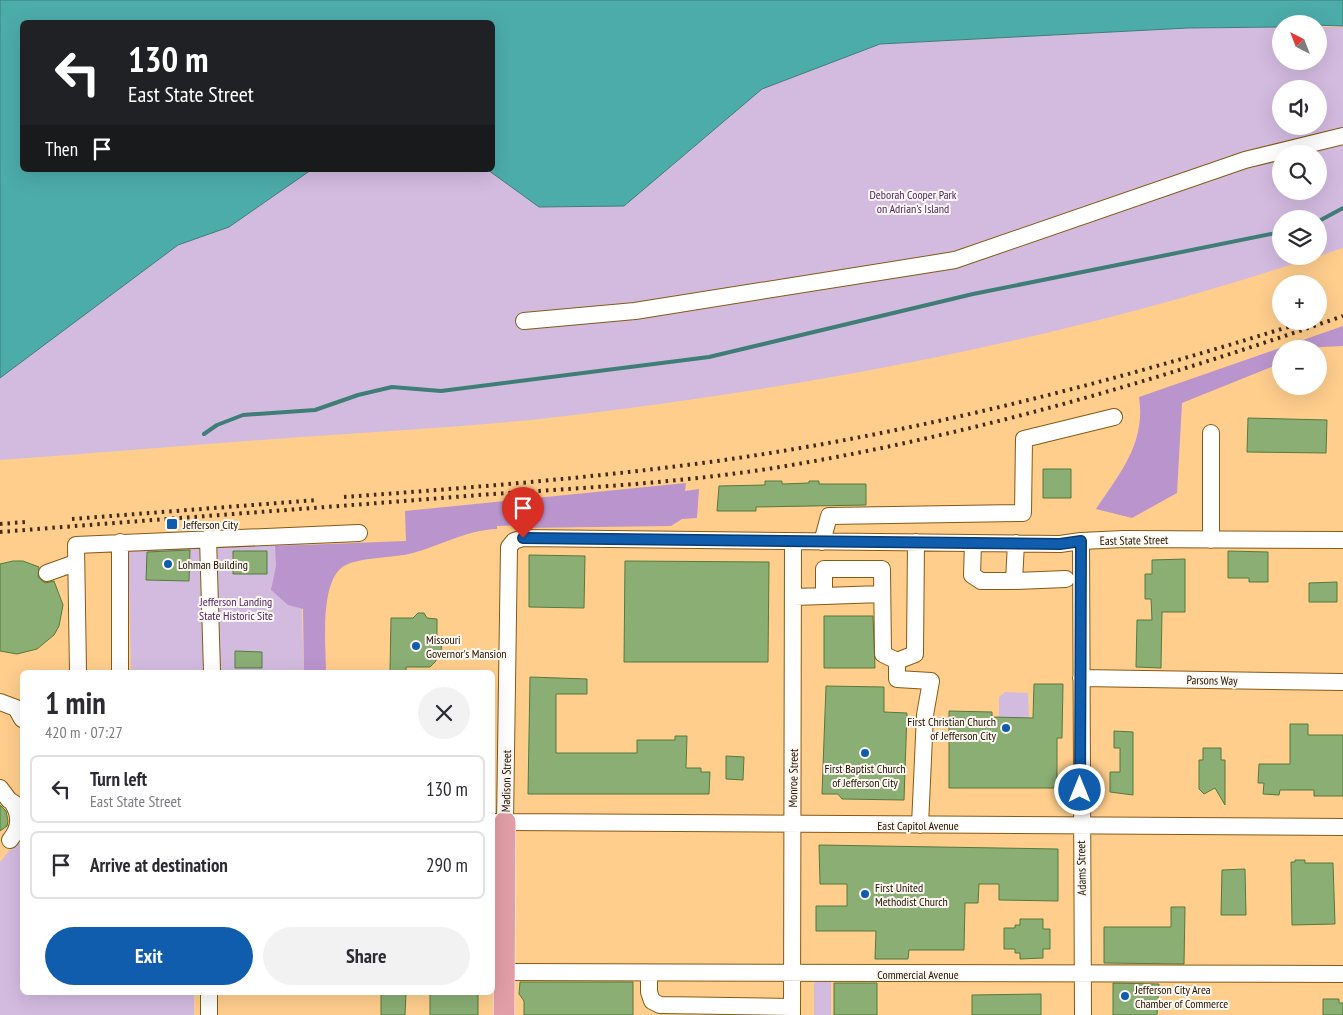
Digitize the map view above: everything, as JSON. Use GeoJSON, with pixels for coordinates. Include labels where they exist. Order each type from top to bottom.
{"type":"FeatureCollection","features":[{"type":"Feature","properties":{"kind":"main road","name":"Madison Street"},"geometry":{"type":"LineString","coordinates":[[499,822],[499,972],[504,1015]]}},
{"type":"Feature","properties":{"kind":"street"},"geometry":{"type":"LineString","coordinates":[[524,321],[635,311],[955,260],[1245,160],[1343,136]]}},
{"type":"Feature","properties":{"kind":"street"},"geometry":{"type":"LineString","coordinates":[[822,542],[829,516],[1022,512],[1024,438],[1114,417]]}},
{"type":"Feature","properties":{"kind":"street"},"geometry":{"type":"LineString","coordinates":[[1211,433],[1211,540]]}},
{"type":"Feature","properties":{"kind":"street"},"geometry":{"type":"LineString","coordinates":[[78,670],[71,565],[76,545],[359,533]]}},
{"type":"Feature","properties":{"kind":"street"},"geometry":{"type":"LineString","coordinates":[[208,538],[212,670]]}},
{"type":"Feature","properties":{"kind":"street","name":"East State Street"},"geometry":{"type":"LineString","coordinates":[[509,547],[514,541],[523,538],[1060,544],[1081,541],[1343,540]]}},
{"type":"Feature","properties":{"kind":"street"},"geometry":{"type":"LineString","coordinates":[[883,541],[883,654],[897,661],[915,654],[916,542]]}},
{"type":"Feature","properties":{"kind":"street","name":"Adams Street"},"geometry":{"type":"LineString","coordinates":[[1081,541],[1080,826],[1082,1015]]}},
{"type":"Feature","properties":{"kind":"street"},"geometry":{"type":"LineString","coordinates":[[120,542],[120,670]]}},
{"type":"Feature","properties":{"kind":"street","name":"Monroe Street"},"geometry":{"type":"LineString","coordinates":[[792,1011],[793,542]]}},
{"type":"Feature","properties":{"kind":"street"},"geometry":{"type":"LineString","coordinates":[[973,543],[972,575],[981,581],[1066,579]]}},
{"type":"Feature","properties":{"kind":"street"},"geometry":{"type":"LineString","coordinates":[[1014,581],[1016,543]]}},
{"type":"Feature","properties":{"kind":"street","name":"Madison Street"},"geometry":{"type":"LineString","coordinates":[[499,822],[509,547]]}},
{"type":"Feature","properties":{"kind":"street"},"geometry":{"type":"LineString","coordinates":[[50,577],[62,566],[71,565]]}},
{"type":"Feature","properties":{"kind":"street"},"geometry":{"type":"LineString","coordinates":[[824,596],[824,569],[882,569]]}},
{"type":"Feature","properties":{"kind":"street"},"geometry":{"type":"LineString","coordinates":[[794,596],[882,594]]}},
{"type":"Feature","properties":{"kind":"street"},"geometry":{"type":"LineString","coordinates":[[897,661],[896,679],[931,681],[925,715],[920,825]]}},
{"type":"Feature","properties":{"kind":"street","name":"Parsons Way"},"geometry":{"type":"LineString","coordinates":[[1081,678],[1343,682]]}},
{"type":"Feature","properties":{"kind":"street"},"geometry":{"type":"LineString","coordinates":[[0,702],[16,708],[20,715]]}},
{"type":"Feature","properties":{"kind":"street"},"geometry":{"type":"LineString","coordinates":[[7,842],[17,829],[18,823],[17,811],[9,800]]}},
{"type":"Feature","properties":{"kind":"street","name":"East Capitol Avenue"},"geometry":{"type":"LineString","coordinates":[[499,822],[1343,827]]}},
{"type":"Feature","properties":{"kind":"street","name":"Commercial Avenue"},"geometry":{"type":"LineString","coordinates":[[499,972],[1343,974]]}},
{"type":"Feature","properties":{"kind":"street"},"geometry":{"type":"LineString","coordinates":[[650,973],[649,992],[652,1001],[660,1005],[792,1011]]}},
{"type":"Feature","properties":{"kind":"street"},"geometry":{"type":"LineString","coordinates":[[209,995],[209,1015]]}},
{"type":"Feature","properties":{"kind":"green space","name":"Deborah Cooper Park on Adrian's Island"},"geometry":{"type":"Polygon","coordinates":[[[1272,27],[1272,70],[1328,70],[1328,27],[1343,27],[1343,248],[1327,253],[1327,210],[1272,210],[1272,265],[1289,265],[1224,286],[1034,336],[937,357],[744,392],[518,421],[0,460],[0,378],[178,245],[229,227],[308,172],[491,172],[539,207],[624,206],[762,89],[880,44],[1188,28],[1272,27]]]}},
{"type":"Feature","properties":{"kind":"green space","name":"Jefferson Landing State Historic Site"},"geometry":{"type":"Polygon","coordinates":[[[299,543],[304,670],[131,670],[128,546],[299,543]]]}},
{"type":"Feature","properties":{"kind":"green space"},"geometry":{"type":"Polygon","coordinates":[[[1005,692],[1028,693],[1029,718],[999,718],[999,697],[1005,692]]]}},
{"type":"Feature","properties":{"kind":"green space"},"geometry":{"type":"Polygon","coordinates":[[[20,842],[20,995],[194,995],[194,1015],[0,1015],[0,862],[10,850],[20,842]]]}},
{"type":"Feature","properties":{"kind":"green space"},"geometry":{"type":"Polygon","coordinates":[[[831,976],[831,1015],[814,1015],[814,980],[831,976]]]}},
{"type":"Feature","properties":{"kind":"shaded area"},"geometry":{"type":"Polygon","coordinates":[[[1343,326],[1343,346],[1327,347],[1327,340],[1303,340],[1343,326]]]}},
{"type":"Feature","properties":{"kind":"shaded area"},"geometry":{"type":"Polygon","coordinates":[[[1272,351],[1272,367],[1182,403],[1177,493],[1132,518],[1096,509],[1122,470],[1135,443],[1139,429],[1139,397],[1272,351]]]}},
{"type":"Feature","properties":{"kind":"shaded area"},"geometry":{"type":"Polygon","coordinates":[[[686,483],[685,491],[699,489],[697,518],[682,519],[671,526],[523,528],[522,525],[497,526],[497,529],[474,532],[409,554],[367,559],[344,566],[336,574],[327,600],[325,631],[326,670],[304,670],[303,609],[288,605],[271,590],[276,566],[275,546],[406,541],[405,511],[686,483]]]}},
{"type":"Feature","properties":{"kind":"water"},"geometry":{"type":"Polygon","coordinates":[[[0,0],[1343,0],[1343,26],[1328,26],[1328,15],[1272,15],[1272,27],[1188,28],[880,44],[762,89],[624,206],[539,207],[491,172],[495,172],[495,20],[20,20],[20,172],[308,172],[229,227],[178,245],[0,378],[0,0]]]}},
{"type":"Feature","properties":{"kind":"building"},"geometry":{"type":"Polygon","coordinates":[[[1248,418],[1327,420],[1326,453],[1247,452],[1248,418]]]}},
{"type":"Feature","properties":{"kind":"building"},"geometry":{"type":"Polygon","coordinates":[[[1043,469],[1071,469],[1071,498],[1043,498],[1043,469]]]}},
{"type":"Feature","properties":{"kind":"building"},"geometry":{"type":"Polygon","coordinates":[[[765,481],[782,481],[782,484],[819,481],[819,484],[866,484],[866,505],[756,507],[756,511],[717,511],[719,486],[765,485],[765,481]]]}},
{"type":"Feature","properties":{"kind":"building","name":"Lohman Building"},"geometry":{"type":"Polygon","coordinates":[[[190,550],[189,581],[146,580],[147,552],[190,550]]]}},
{"type":"Feature","properties":{"kind":"building"},"geometry":{"type":"Polygon","coordinates":[[[233,551],[267,551],[267,574],[233,574],[233,551]]]}},
{"type":"Feature","properties":{"kind":"building"},"geometry":{"type":"Polygon","coordinates":[[[1228,551],[1268,552],[1268,582],[1249,582],[1249,578],[1228,578],[1228,551]]]}},
{"type":"Feature","properties":{"kind":"building"},"geometry":{"type":"Polygon","coordinates":[[[529,555],[585,556],[584,608],[529,607],[529,555]]]}},
{"type":"Feature","properties":{"kind":"building"},"geometry":{"type":"Polygon","coordinates":[[[1185,559],[1185,612],[1162,612],[1161,668],[1136,667],[1137,620],[1152,620],[1151,599],[1145,599],[1145,574],[1152,574],[1152,560],[1185,559]]]}},
{"type":"Feature","properties":{"kind":"building"},"geometry":{"type":"Polygon","coordinates":[[[23,561],[39,567],[38,577],[45,583],[54,581],[63,605],[59,626],[54,635],[37,649],[17,654],[0,651],[0,564],[23,561]]]}},
{"type":"Feature","properties":{"kind":"building"},"geometry":{"type":"Polygon","coordinates":[[[625,561],[769,562],[768,662],[624,662],[625,561]]]}},
{"type":"Feature","properties":{"kind":"building"},"geometry":{"type":"Polygon","coordinates":[[[1337,582],[1337,602],[1309,602],[1309,583],[1337,582]]]}},
{"type":"Feature","properties":{"kind":"building","name":"Missouri Governor's Mansion"},"geometry":{"type":"Polygon","coordinates":[[[418,613],[424,613],[427,618],[437,619],[437,638],[442,638],[441,654],[436,654],[436,661],[430,667],[406,667],[406,670],[390,670],[391,618],[413,618],[418,613]]]}},
{"type":"Feature","properties":{"kind":"building"},"geometry":{"type":"Polygon","coordinates":[[[824,616],[873,616],[875,668],[824,668],[824,616]]]}},
{"type":"Feature","properties":{"kind":"building"},"geometry":{"type":"Polygon","coordinates":[[[235,651],[262,652],[262,668],[235,668],[235,651]]]}},
{"type":"Feature","properties":{"kind":"building"},"geometry":{"type":"Polygon","coordinates":[[[530,677],[587,679],[587,694],[556,694],[556,753],[637,753],[637,740],[675,740],[675,736],[687,736],[686,768],[701,768],[701,772],[710,772],[709,794],[528,794],[530,677]]]}},
{"type":"Feature","properties":{"kind":"building","name":"First Christian Church of Jefferson City"},"geometry":{"type":"Polygon","coordinates":[[[1034,684],[1063,684],[1062,738],[1057,738],[1057,788],[949,788],[949,711],[992,712],[992,717],[1033,718],[1034,684]]]}},
{"type":"Feature","properties":{"kind":"building","name":"First Baptist Church of Jefferson City"},"geometry":{"type":"Polygon","coordinates":[[[826,686],[884,687],[884,712],[907,713],[904,800],[842,799],[838,794],[822,794],[826,686]]]}},
{"type":"Feature","properties":{"kind":"building"},"geometry":{"type":"Polygon","coordinates":[[[1290,724],[1308,724],[1308,735],[1343,735],[1343,796],[1314,796],[1314,790],[1280,790],[1279,795],[1263,794],[1264,783],[1258,783],[1259,764],[1290,764],[1290,724]]]}},
{"type":"Feature","properties":{"kind":"building"},"geometry":{"type":"Polygon","coordinates":[[[1114,731],[1133,732],[1133,795],[1110,792],[1110,772],[1120,772],[1120,748],[1114,748],[1114,731]]]}},
{"type":"Feature","properties":{"kind":"building"},"geometry":{"type":"Polygon","coordinates":[[[1203,748],[1221,748],[1221,760],[1225,760],[1225,805],[1215,788],[1204,794],[1199,789],[1199,760],[1203,760],[1203,748]]]}},
{"type":"Feature","properties":{"kind":"building"},"geometry":{"type":"Polygon","coordinates":[[[726,756],[744,757],[743,780],[726,779],[726,756]]]}},
{"type":"Feature","properties":{"kind":"building"},"geometry":{"type":"Polygon","coordinates":[[[0,805],[6,811],[8,821],[7,826],[0,831],[0,805]]]}},
{"type":"Feature","properties":{"kind":"building"},"geometry":{"type":"Polygon","coordinates":[[[819,845],[1058,849],[1058,901],[999,900],[999,884],[979,884],[978,903],[965,903],[964,950],[909,950],[908,959],[875,959],[876,931],[816,931],[816,906],[847,906],[847,884],[820,884],[819,845]]]}},
{"type":"Feature","properties":{"kind":"building"},"geometry":{"type":"Polygon","coordinates":[[[1295,860],[1305,860],[1305,863],[1333,863],[1335,924],[1292,925],[1291,862],[1295,862],[1295,860]]]}},
{"type":"Feature","properties":{"kind":"building"},"geometry":{"type":"Polygon","coordinates":[[[1245,869],[1246,915],[1221,915],[1222,870],[1245,869]]]}},
{"type":"Feature","properties":{"kind":"building"},"geometry":{"type":"Polygon","coordinates":[[[1171,907],[1185,907],[1184,964],[1104,963],[1104,927],[1171,927],[1171,907]]]}},
{"type":"Feature","properties":{"kind":"building"},"geometry":{"type":"Polygon","coordinates":[[[1020,919],[1043,919],[1043,929],[1050,929],[1050,949],[1043,949],[1043,958],[1020,959],[1020,953],[1015,953],[1015,949],[1004,949],[1004,928],[1015,928],[1015,925],[1020,925],[1020,919]]]}},
{"type":"Feature","properties":{"kind":"building"},"geometry":{"type":"Polygon","coordinates":[[[520,982],[633,982],[633,1015],[524,1015],[524,1001],[519,994],[520,982]]]}},
{"type":"Feature","properties":{"kind":"building"},"geometry":{"type":"Polygon","coordinates":[[[834,983],[877,983],[877,1015],[834,1015],[834,983]]]}},
{"type":"Feature","properties":{"kind":"building","name":"Jefferson City Area Chamber of Commerce"},"geometry":{"type":"Polygon","coordinates":[[[1113,983],[1159,984],[1157,1015],[1113,1015],[1113,983]]]}},
{"type":"Feature","properties":{"kind":"building"},"geometry":{"type":"Polygon","coordinates":[[[1041,994],[1041,1015],[972,1015],[972,995],[1041,994]]]}},
{"type":"Feature","properties":{"kind":"building"},"geometry":{"type":"Polygon","coordinates":[[[381,995],[406,995],[405,1015],[381,1015],[381,995]]]}},
{"type":"Feature","properties":{"kind":"building"},"geometry":{"type":"Polygon","coordinates":[[[430,995],[478,995],[478,1015],[430,1015],[430,995]]]}},
{"type":"Feature","properties":{"kind":"building"},"geometry":{"type":"Polygon","coordinates":[[[1323,999],[1339,999],[1339,1003],[1343,1003],[1343,1015],[1323,1015],[1323,999]]]}},
{"type":"Feature","properties":{"kind":"waterway"},"geometry":{"type":"LineString","coordinates":[[1327,217],[1343,208]]}},
{"type":"Feature","properties":{"kind":"waterway"},"geometry":{"type":"LineString","coordinates":[[204,434],[217,425],[243,415],[315,410],[358,395],[392,387],[441,391],[709,357],[973,294],[1272,234]]}},
{"type":"Feature","properties":{"kind":"railway"},"geometry":{"type":"LineString","coordinates":[[0,532],[630,484],[743,473],[924,439],[1065,404],[1205,362],[1343,316]]}},
{"type":"Feature","properties":{"kind":"railway"},"geometry":{"type":"LineString","coordinates":[[344,497],[624,473],[717,461],[866,436],[1088,385],[1277,330]]}},
{"type":"Feature","properties":{"kind":"railway"},"geometry":{"type":"LineString","coordinates":[[72,519],[317,500]]}},
{"type":"Feature","properties":{"kind":"railway"},"geometry":{"type":"LineString","coordinates":[[0,524],[25,522]]}},
{"type":"Feature","properties":{"kind":"place","name":"Jefferson City"},"geometry":{"type":"Point","coordinates":[172,524]}},
{"type":"Feature","properties":{"kind":"place","name":"Lohman Building"},"geometry":{"type":"Point","coordinates":[168,564]}},
{"type":"Feature","properties":{"kind":"place","name":"Missouri Governor's Mansion"},"geometry":{"type":"Point","coordinates":[416,646]}},
{"type":"Feature","properties":{"kind":"place","name":"First Christian Church of Jefferson City"},"geometry":{"type":"Point","coordinates":[1006,728]}},
{"type":"Feature","properties":{"kind":"place","name":"First Baptist Church of Jefferson City"},"geometry":{"type":"Point","coordinates":[865,753]}},
{"type":"Feature","properties":{"kind":"place","name":"First United Methodist Church"},"geometry":{"type":"Point","coordinates":[865,894]}},
{"type":"Feature","properties":{"kind":"place","name":"Jefferson City Area Chamber of Commerce"},"geometry":{"type":"Point","coordinates":[1125,996]}},
{"type":"Feature","properties":{"kind":"route"},"geometry":{"type":"LineString","coordinates":[[523,538],[1060,544],[1081,541],[1080,790]]}}]}
